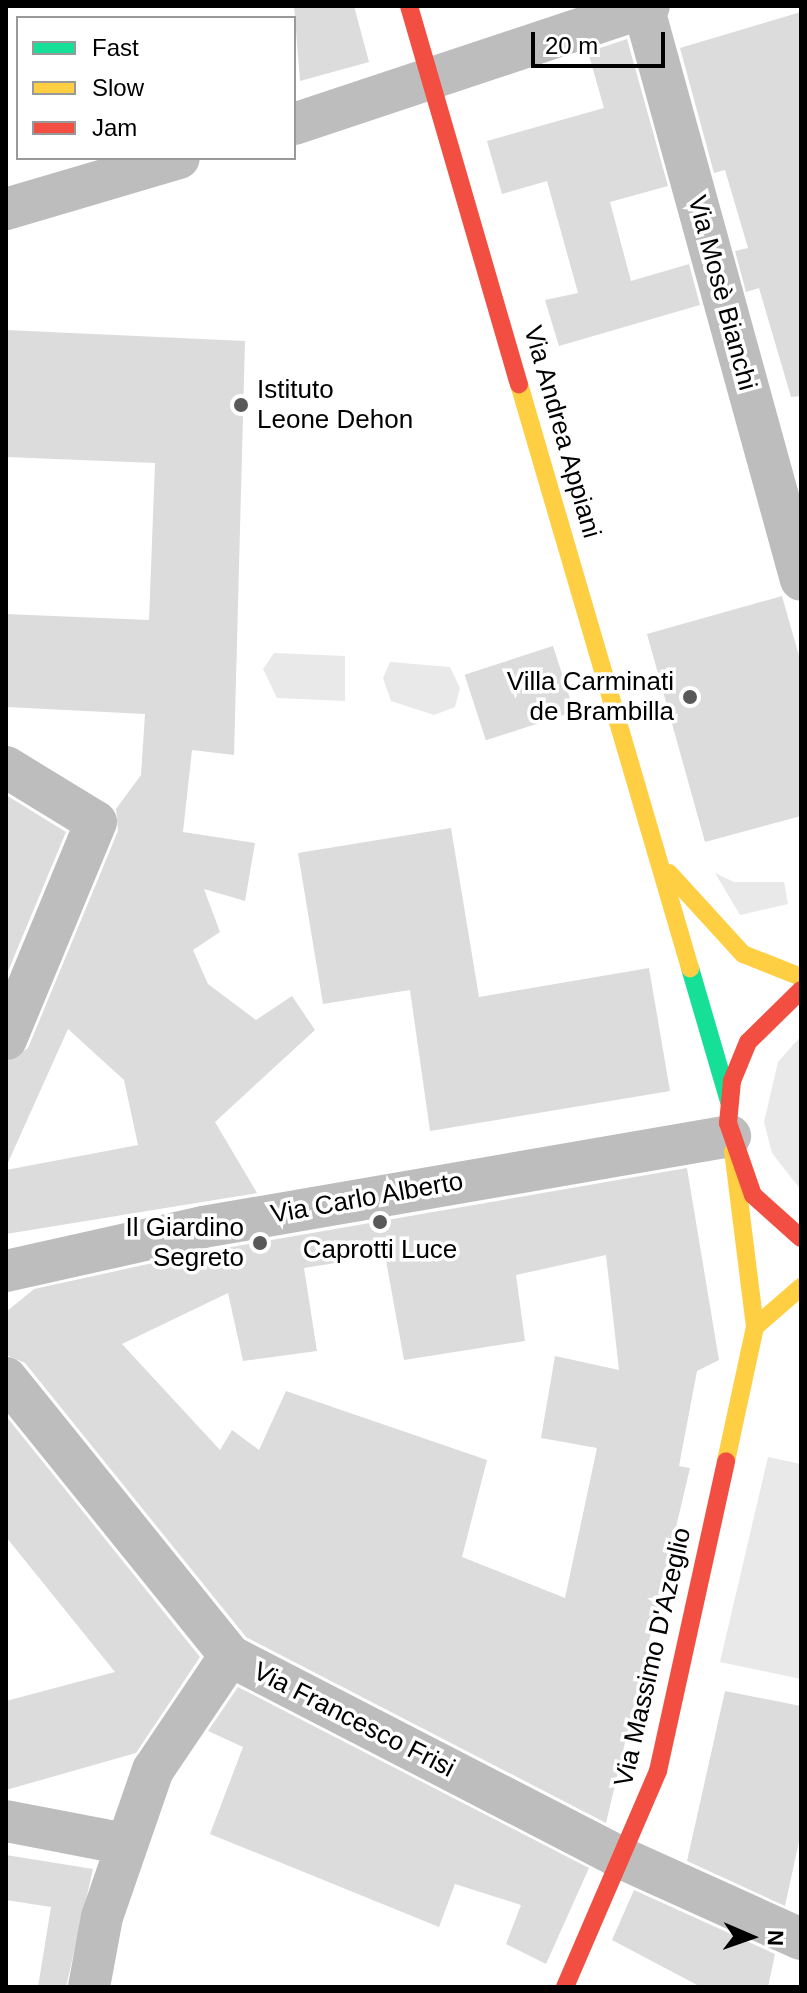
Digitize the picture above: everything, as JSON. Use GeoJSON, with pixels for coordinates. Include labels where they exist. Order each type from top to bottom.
{"type":"FeatureCollection","features":[{"type":"Feature","properties":{"kind":"street","name":"Via Andrea Appiani"},"geometry":{"type":"LineString","coordinates":[[409,6],[667,871],[688,973],[731,1129]]}},
{"type":"Feature","properties":{"kind":"street"},"geometry":{"type":"LineString","coordinates":[[296,123],[432,83],[646,7]]}},
{"type":"Feature","properties":{"kind":"street","name":"Via Mosè Bianchi"},"geometry":{"type":"LineString","coordinates":[[646,7],[801,580]]}},
{"type":"Feature","properties":{"kind":"street"},"geometry":{"type":"LineString","coordinates":[[6,209],[172,160]]}},
{"type":"Feature","properties":{"kind":"street"},"geometry":{"type":"LineString","coordinates":[[6,767],[96,822],[6,1039]]}},
{"type":"Feature","properties":{"kind":"street","name":"Via Andrea Appiani"},"geometry":{"type":"LineString","coordinates":[[667,871],[743,954],[801,977]]}},
{"type":"Feature","properties":{"kind":"street"},"geometry":{"type":"LineString","coordinates":[[801,990],[751,1036],[731,1129],[753,1195],[801,1238]]}},
{"type":"Feature","properties":{"kind":"street","name":"Via Carlo Alberto"},"geometry":{"type":"LineString","coordinates":[[6,1271],[203,1227],[731,1129]]}},
{"type":"Feature","properties":{"kind":"street","name":"Via Massimo D'Azeglio"},"geometry":{"type":"LineString","coordinates":[[565,1987],[617,1856],[658,1771],[755,1327],[731,1129]]}},
{"type":"Feature","properties":{"kind":"street"},"geometry":{"type":"LineString","coordinates":[[755,1327],[801,1287]]}},
{"type":"Feature","properties":{"kind":"street","name":"Via Francesco Frisi"},"geometry":{"type":"LineString","coordinates":[[6,1378],[230,1656],[617,1856],[801,1939]]}},
{"type":"Feature","properties":{"kind":"street"},"geometry":{"type":"LineString","coordinates":[[89,1987],[125,1844],[153,1770],[230,1656]]}},
{"type":"Feature","properties":{"kind":"street"},"geometry":{"type":"LineString","coordinates":[[6,1821],[125,1844]]}},
{"type":"Feature","properties":{"kind":"shaded area"},"geometry":{"type":"Polygon","coordinates":[[[274,653],[345,656],[345,701],[277,698],[263,669],[274,653]]]}},
{"type":"Feature","properties":{"kind":"shaded area"},"geometry":{"type":"Polygon","coordinates":[[[390,662],[450,667],[460,688],[455,707],[434,715],[391,701],[383,678],[390,662]]]}},
{"type":"Feature","properties":{"kind":"shaded area"},"geometry":{"type":"Polygon","coordinates":[[[715,873],[734,882],[784,882],[788,904],[740,915],[715,873]]]}},
{"type":"Feature","properties":{"kind":"shaded area"},"geometry":{"type":"Polygon","coordinates":[[[801,1036],[801,1190],[772,1153],[764,1122],[778,1062],[801,1036]]]}},
{"type":"Feature","properties":{"kind":"shaded area"},"geometry":{"type":"Polygon","coordinates":[[[768,1457],[801,1464],[801,1679],[720,1662],[768,1457]]]}},
{"type":"Feature","properties":{"kind":"building"},"geometry":{"type":"Polygon","coordinates":[[[294,6],[354,6],[369,62],[300,81],[294,6]]]}},
{"type":"Feature","properties":{"kind":"building"},"geometry":{"type":"Polygon","coordinates":[[[801,12],[801,396],[791,397],[759,288],[746,292],[735,251],[748,248],[725,170],[714,173],[680,48],[801,12]]]}},
{"type":"Feature","properties":{"kind":"building"},"geometry":{"type":"Polygon","coordinates":[[[627,39],[668,186],[610,202],[631,281],[689,264],[700,305],[559,346],[545,300],[578,293],[547,181],[502,194],[487,141],[604,108],[588,52],[627,39]]]}},
{"type":"Feature","properties":{"kind":"building"},"geometry":{"type":"Polygon","coordinates":[[[6,330],[245,341],[234,755],[192,750],[183,832],[255,843],[245,901],[204,889],[220,932],[193,950],[208,984],[256,1020],[292,996],[315,1030],[215,1122],[257,1193],[6,1234],[6,1170],[138,1145],[124,1080],[68,1029],[6,1167],[6,1062],[28,1048],[118,831],[116,809],[141,775],[145,714],[6,707],[6,614],[149,620],[155,463],[6,457],[6,330]]]}},
{"type":"Feature","properties":{"kind":"building","name":"Villa Carminati de Brambilla"},"geometry":{"type":"Polygon","coordinates":[[[782,596],[801,663],[801,816],[705,842],[647,634],[782,596]]]}},
{"type":"Feature","properties":{"kind":"building"},"geometry":{"type":"Polygon","coordinates":[[[553,646],[574,712],[486,740],[465,675],[553,646]]]}},
{"type":"Feature","properties":{"kind":"building"},"geometry":{"type":"Polygon","coordinates":[[[6,795],[66,832],[6,976],[6,795]]]}},
{"type":"Feature","properties":{"kind":"building"},"geometry":{"type":"Polygon","coordinates":[[[451,828],[479,997],[649,968],[670,1091],[430,1131],[410,990],[323,1004],[298,853],[451,828]]]}},
{"type":"Feature","properties":{"kind":"building"},"geometry":{"type":"Polygon","coordinates":[[[687,1168],[719,1360],[697,1371],[679,1466],[690,1468],[606,1823],[246,1637],[25,1363],[6,1355],[6,1312],[34,1289],[208,1251],[687,1168]],[[385,1255],[304,1268],[317,1351],[243,1361],[228,1293],[122,1344],[220,1450],[232,1430],[259,1450],[286,1391],[487,1460],[462,1557],[565,1598],[597,1448],[541,1438],[555,1356],[619,1370],[606,1255],[516,1275],[525,1341],[404,1360],[385,1255]]]}},
{"type":"Feature","properties":{"kind":"building"},"geometry":{"type":"Polygon","coordinates":[[[6,1416],[200,1657],[136,1753],[6,1790],[6,1701],[115,1672],[6,1537],[6,1416]]]}},
{"type":"Feature","properties":{"kind":"building"},"geometry":{"type":"Polygon","coordinates":[[[238,1687],[589,1868],[546,1964],[506,1944],[521,1905],[455,1884],[439,1927],[210,1834],[243,1747],[208,1731],[238,1687]]]}},
{"type":"Feature","properties":{"kind":"building"},"geometry":{"type":"Polygon","coordinates":[[[725,1691],[801,1706],[801,1832],[785,1906],[687,1861],[725,1691]]]}},
{"type":"Feature","properties":{"kind":"building"},"geometry":{"type":"Polygon","coordinates":[[[6,1855],[93,1869],[66,1987],[38,1987],[51,1907],[6,1900],[6,1855]]]}},
{"type":"Feature","properties":{"kind":"building"},"geometry":{"type":"Polygon","coordinates":[[[634,1890],[775,1954],[768,1987],[701,1987],[612,1940],[634,1890]]]}},
{"type":"Feature","properties":{"kind":"traffic: fast"},"geometry":{"type":"LineString","coordinates":[[690,968],[729,1101]]}},
{"type":"Feature","properties":{"kind":"traffic: slow"},"geometry":{"type":"LineString","coordinates":[[519,384],[690,968]]}},
{"type":"Feature","properties":{"kind":"traffic: slow"},"geometry":{"type":"LineString","coordinates":[[669,873],[743,954],[801,977]]}},
{"type":"Feature","properties":{"kind":"traffic: slow"},"geometry":{"type":"LineString","coordinates":[[726,1461],[755,1327],[733,1151]]}},
{"type":"Feature","properties":{"kind":"traffic: slow"},"geometry":{"type":"LineString","coordinates":[[755,1327],[801,1287]]}},
{"type":"Feature","properties":{"kind":"traffic: jam"},"geometry":{"type":"LineString","coordinates":[[409,6],[519,384]]}},
{"type":"Feature","properties":{"kind":"traffic: jam"},"geometry":{"type":"LineString","coordinates":[[801,990],[748,1042],[732,1081],[728,1123],[753,1195],[801,1238]]}},
{"type":"Feature","properties":{"kind":"traffic: jam"},"geometry":{"type":"LineString","coordinates":[[565,1987],[658,1771],[726,1461]]}},
{"type":"Feature","properties":{"kind":"place","name":"Istituto Leone Dehon"},"geometry":{"type":"Point","coordinates":[241,405]}},
{"type":"Feature","properties":{"kind":"place","name":"Villa Carminati de Brambilla"},"geometry":{"type":"Point","coordinates":[690,697]}},
{"type":"Feature","properties":{"kind":"place","name":"Caprotti Luce"},"geometry":{"type":"Point","coordinates":[380,1222]}},
{"type":"Feature","properties":{"kind":"place","name":"Il Giardino Segreto"},"geometry":{"type":"Point","coordinates":[260,1243]}}]}
